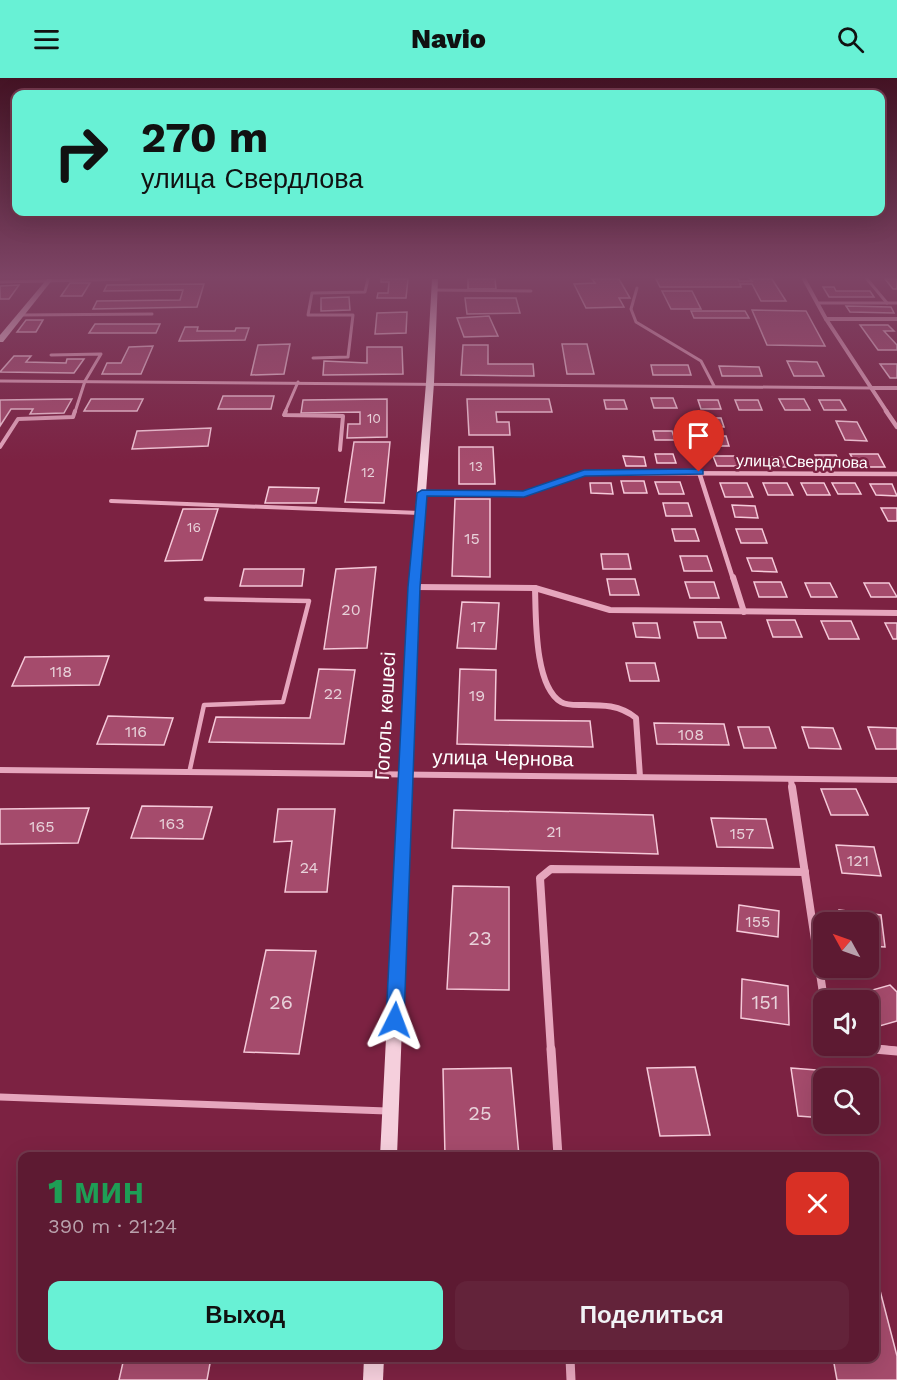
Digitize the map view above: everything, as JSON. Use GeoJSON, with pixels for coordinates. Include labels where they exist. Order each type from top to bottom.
{"type":"FeatureCollection","features":[{"type":"Feature","properties":{"kind":"main road","name":"Гоголь көшесі"},"geometry":{"type":"LineString","coordinates":[[388,1152],[414,587],[432,340]]}},
{"type":"Feature","properties":{"kind":"main road"},"geometry":{"type":"LineString","coordinates":[[373,1380],[374,1362]]}},
{"type":"Feature","properties":{"kind":"street"},"geometry":{"type":"LineString","coordinates":[[840,340],[897,427]]}},
{"type":"Feature","properties":{"kind":"street"},"geometry":{"type":"LineString","coordinates":[[872,388],[897,388]]}},
{"type":"Feature","properties":{"kind":"street"},"geometry":{"type":"LineString","coordinates":[[699,472],[744,612]]}},
{"type":"Feature","properties":{"kind":"street","name":"улица Свердлова"},"geometry":{"type":"LineString","coordinates":[[422,493],[524,494],[584,473],[897,474]]}},
{"type":"Feature","properties":{"kind":"street"},"geometry":{"type":"LineString","coordinates":[[414,587],[536,588],[610,610],[897,613]]}},
{"type":"Feature","properties":{"kind":"street"},"geometry":{"type":"LineString","coordinates":[[536,588],[538,642],[549,693],[560,702],[574,705],[611,705],[629,711],[636,718],[640,777]]}},
{"type":"Feature","properties":{"kind":"street","name":"улица Чернова"},"geometry":{"type":"LineString","coordinates":[[0,770],[190,769],[897,780]]}},
{"type":"Feature","properties":{"kind":"street"},"geometry":{"type":"LineString","coordinates":[[791,780],[823,990]]}},
{"type":"Feature","properties":{"kind":"street"},"geometry":{"type":"LineString","coordinates":[[558,1152],[540,878],[551,869],[805,872]]}},
{"type":"Feature","properties":{"kind":"street"},"geometry":{"type":"LineString","coordinates":[[879,1050],[897,1051]]}},
{"type":"Feature","properties":{"kind":"street"},"geometry":{"type":"LineString","coordinates":[[570,1362],[571,1380]]}},
{"type":"Feature","properties":{"kind":"lane"},"geometry":{"type":"LineString","coordinates":[[313,358],[348,357],[350,340]]}},
{"type":"Feature","properties":{"kind":"lane"},"geometry":{"type":"LineString","coordinates":[[662,340],[702,362],[714,386]]}},
{"type":"Feature","properties":{"kind":"lane"},"geometry":{"type":"LineString","coordinates":[[0,447],[18,419],[73,417],[86,381],[101,354],[51,356]]}},
{"type":"Feature","properties":{"kind":"lane"},"geometry":{"type":"LineString","coordinates":[[0,381],[872,388]]}},
{"type":"Feature","properties":{"kind":"lane"},"geometry":{"type":"LineString","coordinates":[[298,382],[284,415],[343,416],[340,450]]}},
{"type":"Feature","properties":{"kind":"lane"},"geometry":{"type":"LineString","coordinates":[[111,501],[420,513]]}},
{"type":"Feature","properties":{"kind":"lane"},"geometry":{"type":"LineString","coordinates":[[190,769],[204,705],[283,702],[309,601],[206,599]]}},
{"type":"Feature","properties":{"kind":"lane"},"geometry":{"type":"LineString","coordinates":[[0,1097],[391,1111]]}},
{"type":"Feature","properties":{"kind":"building"},"geometry":{"type":"Polygon","coordinates":[[[180,340],[245,340],[245,340],[180,340]]]}},
{"type":"Feature","properties":{"kind":"building"},"geometry":{"type":"Polygon","coordinates":[[[765,340],[822,340],[825,346],[767,345],[765,340]]]}},
{"type":"Feature","properties":{"kind":"building"},"geometry":{"type":"Polygon","coordinates":[[[871,340],[892,340],[897,345],[897,350],[878,350],[871,340]]]}},
{"type":"Feature","properties":{"kind":"building"},"geometry":{"type":"Polygon","coordinates":[[[290,344],[284,374],[251,375],[258,345],[290,344]]]}},
{"type":"Feature","properties":{"kind":"building"},"geometry":{"type":"Polygon","coordinates":[[[562,344],[587,344],[594,374],[567,374],[562,344]]]}},
{"type":"Feature","properties":{"kind":"building"},"geometry":{"type":"Polygon","coordinates":[[[463,345],[488,345],[488,364],[533,364],[534,376],[461,375],[463,345]]]}},
{"type":"Feature","properties":{"kind":"building"},"geometry":{"type":"Polygon","coordinates":[[[153,346],[141,374],[102,374],[107,363],[121,363],[129,347],[153,346]]]}},
{"type":"Feature","properties":{"kind":"building"},"geometry":{"type":"Polygon","coordinates":[[[367,347],[402,347],[403,374],[323,375],[324,361],[367,363],[367,347]]]}},
{"type":"Feature","properties":{"kind":"building"},"geometry":{"type":"Polygon","coordinates":[[[14,356],[31,356],[26,362],[66,363],[67,359],[84,359],[74,373],[0,372],[14,356]]]}},
{"type":"Feature","properties":{"kind":"building"},"geometry":{"type":"Polygon","coordinates":[[[787,361],[817,362],[824,376],[794,376],[787,361]]]}},
{"type":"Feature","properties":{"kind":"building"},"geometry":{"type":"Polygon","coordinates":[[[880,364],[897,364],[897,378],[890,378],[880,364]]]}},
{"type":"Feature","properties":{"kind":"building"},"geometry":{"type":"Polygon","coordinates":[[[651,365],[688,365],[691,375],[653,375],[651,365]]]}},
{"type":"Feature","properties":{"kind":"building"},"geometry":{"type":"Polygon","coordinates":[[[719,366],[759,367],[762,376],[722,376],[719,366]]]}},
{"type":"Feature","properties":{"kind":"building"},"geometry":{"type":"Polygon","coordinates":[[[223,396],[274,396],[271,409],[218,409],[223,396]]]}},
{"type":"Feature","properties":{"kind":"building"},"geometry":{"type":"Polygon","coordinates":[[[651,398],[673,398],[677,408],[654,408],[651,398]]]}},
{"type":"Feature","properties":{"kind":"building"},"geometry":{"type":"Polygon","coordinates":[[[72,399],[64,413],[30,414],[33,409],[11,409],[0,426],[0,400],[72,399]]]}},
{"type":"Feature","properties":{"kind":"building"},"geometry":{"type":"Polygon","coordinates":[[[91,399],[143,399],[137,411],[84,411],[91,399]]]}},
{"type":"Feature","properties":{"kind":"building"},"geometry":{"type":"Polygon","coordinates":[[[387,399],[387,437],[347,438],[348,424],[360,424],[360,412],[301,413],[303,400],[387,399]]]}},
{"type":"Feature","properties":{"kind":"building"},"geometry":{"type":"Polygon","coordinates":[[[467,399],[549,399],[552,412],[496,412],[497,422],[509,422],[510,435],[469,435],[467,399]]]}},
{"type":"Feature","properties":{"kind":"building"},"geometry":{"type":"Polygon","coordinates":[[[779,399],[804,399],[810,410],[785,410],[779,399]]]}},
{"type":"Feature","properties":{"kind":"building"},"geometry":{"type":"Polygon","coordinates":[[[604,400],[624,400],[627,409],[606,409],[604,400]]]}},
{"type":"Feature","properties":{"kind":"building"},"geometry":{"type":"Polygon","coordinates":[[[698,400],[718,400],[721,409],[701,409],[698,400]]]}},
{"type":"Feature","properties":{"kind":"building"},"geometry":{"type":"Polygon","coordinates":[[[735,400],[758,400],[762,410],[739,410],[735,400]]]}},
{"type":"Feature","properties":{"kind":"building"},"geometry":{"type":"Polygon","coordinates":[[[819,400],[840,400],[846,410],[824,410],[819,400]]]}},
{"type":"Feature","properties":{"kind":"building"},"geometry":{"type":"Polygon","coordinates":[[[702,418],[721,418],[724,427],[705,427],[702,418]]]}},
{"type":"Feature","properties":{"kind":"building"},"geometry":{"type":"Polygon","coordinates":[[[836,421],[857,422],[867,441],[845,440],[836,421]]]}},
{"type":"Feature","properties":{"kind":"building"},"geometry":{"type":"Polygon","coordinates":[[[211,428],[208,446],[132,449],[137,431],[211,428]]]}},
{"type":"Feature","properties":{"kind":"building"},"geometry":{"type":"Polygon","coordinates":[[[653,431],[672,431],[675,440],[655,440],[653,431]]]}},
{"type":"Feature","properties":{"kind":"building"},"geometry":{"type":"Polygon","coordinates":[[[706,436],[726,436],[729,446],[709,446],[706,436]]]}},
{"type":"Feature","properties":{"kind":"building"},"geometry":{"type":"Polygon","coordinates":[[[354,442],[390,442],[384,503],[345,502],[354,442]]]}},
{"type":"Feature","properties":{"kind":"building"},"geometry":{"type":"Polygon","coordinates":[[[459,447],[493,447],[495,484],[459,484],[459,447]]]}},
{"type":"Feature","properties":{"kind":"building"},"geometry":{"type":"Polygon","coordinates":[[[655,454],[673,454],[676,463],[657,463],[655,454]]]}},
{"type":"Feature","properties":{"kind":"building"},"geometry":{"type":"Polygon","coordinates":[[[850,454],[878,454],[885,467],[858,467],[850,454]]]}},
{"type":"Feature","properties":{"kind":"building"},"geometry":{"type":"Polygon","coordinates":[[[815,455],[836,455],[841,465],[820,465],[815,455]]]}},
{"type":"Feature","properties":{"kind":"building"},"geometry":{"type":"Polygon","coordinates":[[[623,456],[644,457],[646,466],[626,466],[623,456]]]}},
{"type":"Feature","properties":{"kind":"building"},"geometry":{"type":"Polygon","coordinates":[[[713,456],[734,456],[738,466],[717,466],[713,456]]]}},
{"type":"Feature","properties":{"kind":"building"},"geometry":{"type":"Polygon","coordinates":[[[761,457],[781,457],[786,467],[765,467],[761,457]]]}},
{"type":"Feature","properties":{"kind":"building"},"geometry":{"type":"Polygon","coordinates":[[[621,481],[644,481],[647,493],[624,493],[621,481]]]}},
{"type":"Feature","properties":{"kind":"building"},"geometry":{"type":"Polygon","coordinates":[[[655,482],[680,482],[684,494],[659,494],[655,482]]]}},
{"type":"Feature","properties":{"kind":"building"},"geometry":{"type":"Polygon","coordinates":[[[590,483],[611,483],[613,494],[591,493],[590,483]]]}},
{"type":"Feature","properties":{"kind":"building"},"geometry":{"type":"Polygon","coordinates":[[[720,483],[747,483],[753,497],[725,497],[720,483]]]}},
{"type":"Feature","properties":{"kind":"building"},"geometry":{"type":"Polygon","coordinates":[[[763,483],[787,483],[793,495],[768,495],[763,483]]]}},
{"type":"Feature","properties":{"kind":"building"},"geometry":{"type":"Polygon","coordinates":[[[801,483],[824,483],[830,495],[807,495],[801,483]]]}},
{"type":"Feature","properties":{"kind":"building"},"geometry":{"type":"Polygon","coordinates":[[[832,483],[855,483],[861,494],[838,494],[832,483]]]}},
{"type":"Feature","properties":{"kind":"building"},"geometry":{"type":"Polygon","coordinates":[[[870,484],[892,484],[897,496],[876,495],[870,484]]]}},
{"type":"Feature","properties":{"kind":"building"},"geometry":{"type":"Polygon","coordinates":[[[269,487],[319,488],[316,503],[265,503],[269,487]]]}},
{"type":"Feature","properties":{"kind":"building"},"geometry":{"type":"Polygon","coordinates":[[[455,499],[490,499],[490,577],[452,576],[455,499]]]}},
{"type":"Feature","properties":{"kind":"building"},"geometry":{"type":"Polygon","coordinates":[[[663,503],[688,503],[692,516],[666,516],[663,503]]]}},
{"type":"Feature","properties":{"kind":"building"},"geometry":{"type":"Polygon","coordinates":[[[732,505],[755,506],[758,518],[735,517],[732,505]]]}},
{"type":"Feature","properties":{"kind":"building"},"geometry":{"type":"Polygon","coordinates":[[[881,508],[897,508],[897,521],[888,521],[881,508]]]}},
{"type":"Feature","properties":{"kind":"building"},"geometry":{"type":"Polygon","coordinates":[[[183,509],[218,509],[202,560],[165,561],[183,509]]]}},
{"type":"Feature","properties":{"kind":"building"},"geometry":{"type":"Polygon","coordinates":[[[672,529],[695,529],[699,541],[675,541],[672,529]]]}},
{"type":"Feature","properties":{"kind":"building"},"geometry":{"type":"Polygon","coordinates":[[[736,529],[762,529],[767,543],[741,543],[736,529]]]}},
{"type":"Feature","properties":{"kind":"building"},"geometry":{"type":"Polygon","coordinates":[[[601,554],[628,554],[631,569],[603,569],[601,554]]]}},
{"type":"Feature","properties":{"kind":"building"},"geometry":{"type":"Polygon","coordinates":[[[680,556],[707,556],[712,571],[684,571],[680,556]]]}},
{"type":"Feature","properties":{"kind":"building"},"geometry":{"type":"Polygon","coordinates":[[[747,558],[772,558],[777,572],[752,571],[747,558]]]}},
{"type":"Feature","properties":{"kind":"building"},"geometry":{"type":"Polygon","coordinates":[[[376,567],[367,648],[324,649],[336,569],[376,567]]]}},
{"type":"Feature","properties":{"kind":"building"},"geometry":{"type":"Polygon","coordinates":[[[244,569],[304,569],[302,586],[240,586],[244,569]]]}},
{"type":"Feature","properties":{"kind":"building"},"geometry":{"type":"Polygon","coordinates":[[[607,579],[635,579],[639,595],[610,595],[607,579]]]}},
{"type":"Feature","properties":{"kind":"building"},"geometry":{"type":"Polygon","coordinates":[[[685,582],[714,582],[719,598],[690,598],[685,582]]]}},
{"type":"Feature","properties":{"kind":"building"},"geometry":{"type":"Polygon","coordinates":[[[754,582],[781,582],[787,597],[759,597],[754,582]]]}},
{"type":"Feature","properties":{"kind":"building"},"geometry":{"type":"Polygon","coordinates":[[[805,583],[830,583],[837,597],[811,597],[805,583]]]}},
{"type":"Feature","properties":{"kind":"building"},"geometry":{"type":"Polygon","coordinates":[[[864,583],[889,583],[897,597],[871,597],[864,583]]]}},
{"type":"Feature","properties":{"kind":"building"},"geometry":{"type":"Polygon","coordinates":[[[462,602],[499,603],[496,649],[457,648],[462,602]]]}},
{"type":"Feature","properties":{"kind":"building"},"geometry":{"type":"Polygon","coordinates":[[[767,620],[795,620],[802,637],[773,637],[767,620]]]}},
{"type":"Feature","properties":{"kind":"building"},"geometry":{"type":"Polygon","coordinates":[[[821,621],[851,621],[859,639],[829,639],[821,621]]]}},
{"type":"Feature","properties":{"kind":"building"},"geometry":{"type":"Polygon","coordinates":[[[694,622],[721,622],[726,638],[698,638],[694,622]]]}},
{"type":"Feature","properties":{"kind":"building"},"geometry":{"type":"Polygon","coordinates":[[[633,623],[657,623],[660,638],[636,637],[633,623]]]}},
{"type":"Feature","properties":{"kind":"building"},"geometry":{"type":"Polygon","coordinates":[[[885,623],[897,623],[897,639],[893,639],[885,623]]]}},
{"type":"Feature","properties":{"kind":"building"},"geometry":{"type":"Polygon","coordinates":[[[109,656],[99,685],[12,686],[25,657],[109,656]]]}},
{"type":"Feature","properties":{"kind":"building"},"geometry":{"type":"Polygon","coordinates":[[[626,663],[655,663],[659,681],[630,681],[626,663]]]}},
{"type":"Feature","properties":{"kind":"building"},"geometry":{"type":"Polygon","coordinates":[[[319,669],[355,670],[344,744],[209,742],[216,717],[310,718],[319,669]]]}},
{"type":"Feature","properties":{"kind":"building"},"geometry":{"type":"Polygon","coordinates":[[[460,669],[496,670],[495,720],[590,721],[593,747],[457,744],[460,669]]]}},
{"type":"Feature","properties":{"kind":"building"},"geometry":{"type":"Polygon","coordinates":[[[108,716],[173,718],[164,745],[97,744],[108,716]]]}},
{"type":"Feature","properties":{"kind":"building"},"geometry":{"type":"Polygon","coordinates":[[[654,723],[724,724],[729,745],[657,744],[654,723]]]}},
{"type":"Feature","properties":{"kind":"building"},"geometry":{"type":"Polygon","coordinates":[[[738,727],[769,727],[776,748],[744,748],[738,727]]]}},
{"type":"Feature","properties":{"kind":"building"},"geometry":{"type":"Polygon","coordinates":[[[802,727],[833,728],[841,749],[809,748],[802,727]]]}},
{"type":"Feature","properties":{"kind":"building"},"geometry":{"type":"Polygon","coordinates":[[[868,727],[897,728],[897,749],[876,749],[868,727]]]}},
{"type":"Feature","properties":{"kind":"building"},"geometry":{"type":"Polygon","coordinates":[[[821,789],[856,789],[868,815],[831,815],[821,789]]]}},
{"type":"Feature","properties":{"kind":"building"},"geometry":{"type":"Polygon","coordinates":[[[142,806],[212,807],[203,839],[131,838],[142,806]]]}},
{"type":"Feature","properties":{"kind":"building"},"geometry":{"type":"Polygon","coordinates":[[[89,808],[78,843],[0,844],[0,809],[89,808]]]}},
{"type":"Feature","properties":{"kind":"building"},"geometry":{"type":"Polygon","coordinates":[[[278,809],[335,809],[327,892],[285,892],[292,841],[274,842],[278,809]]]}},
{"type":"Feature","properties":{"kind":"building"},"geometry":{"type":"Polygon","coordinates":[[[454,810],[653,815],[658,854],[452,848],[454,810]]]}},
{"type":"Feature","properties":{"kind":"building"},"geometry":{"type":"Polygon","coordinates":[[[711,818],[766,819],[773,848],[717,847],[711,818]]]}},
{"type":"Feature","properties":{"kind":"building"},"geometry":{"type":"Polygon","coordinates":[[[836,845],[874,847],[881,876],[842,873],[836,845]]]}},
{"type":"Feature","properties":{"kind":"building"},"geometry":{"type":"Polygon","coordinates":[[[453,886],[509,887],[509,990],[447,989],[453,886]]]}},
{"type":"Feature","properties":{"kind":"building"},"geometry":{"type":"Polygon","coordinates":[[[739,905],[779,911],[778,937],[737,931],[739,905]]]}},
{"type":"Feature","properties":{"kind":"building"},"geometry":{"type":"Polygon","coordinates":[[[879,915],[881,915],[885,947],[879,947],[879,915]]]}},
{"type":"Feature","properties":{"kind":"building"},"geometry":{"type":"Polygon","coordinates":[[[266,950],[316,951],[299,1054],[244,1052],[266,950]]]}},
{"type":"Feature","properties":{"kind":"building"},"geometry":{"type":"Polygon","coordinates":[[[742,979],[788,986],[789,1025],[741,1018],[742,979]]]}},
{"type":"Feature","properties":{"kind":"building"},"geometry":{"type":"Polygon","coordinates":[[[890,985],[897,992],[897,1021],[879,1026],[879,990],[872,990],[890,985]]]}},
{"type":"Feature","properties":{"kind":"building"},"geometry":{"type":"Polygon","coordinates":[[[695,1067],[710,1135],[660,1136],[647,1068],[695,1067]]]}},
{"type":"Feature","properties":{"kind":"building"},"geometry":{"type":"Polygon","coordinates":[[[511,1068],[519,1152],[445,1152],[443,1069],[511,1068]]]}},
{"type":"Feature","properties":{"kind":"building"},"geometry":{"type":"Polygon","coordinates":[[[791,1068],[813,1070],[813,1117],[798,1116],[791,1068]]]}},
{"type":"Feature","properties":{"kind":"building"},"geometry":{"type":"Polygon","coordinates":[[[879,1287],[897,1356],[897,1380],[837,1380],[834,1362],[879,1362],[879,1287]]]}},
{"type":"Feature","properties":{"kind":"building"},"geometry":{"type":"Polygon","coordinates":[[[123,1362],[210,1362],[207,1380],[119,1380],[123,1362]]]}},
{"type":"Feature","properties":{"kind":"route"},"geometry":{"type":"LineString","coordinates":[[395,1020],[414,587],[422,493],[524,494],[584,473],[699,472]]}}]}
